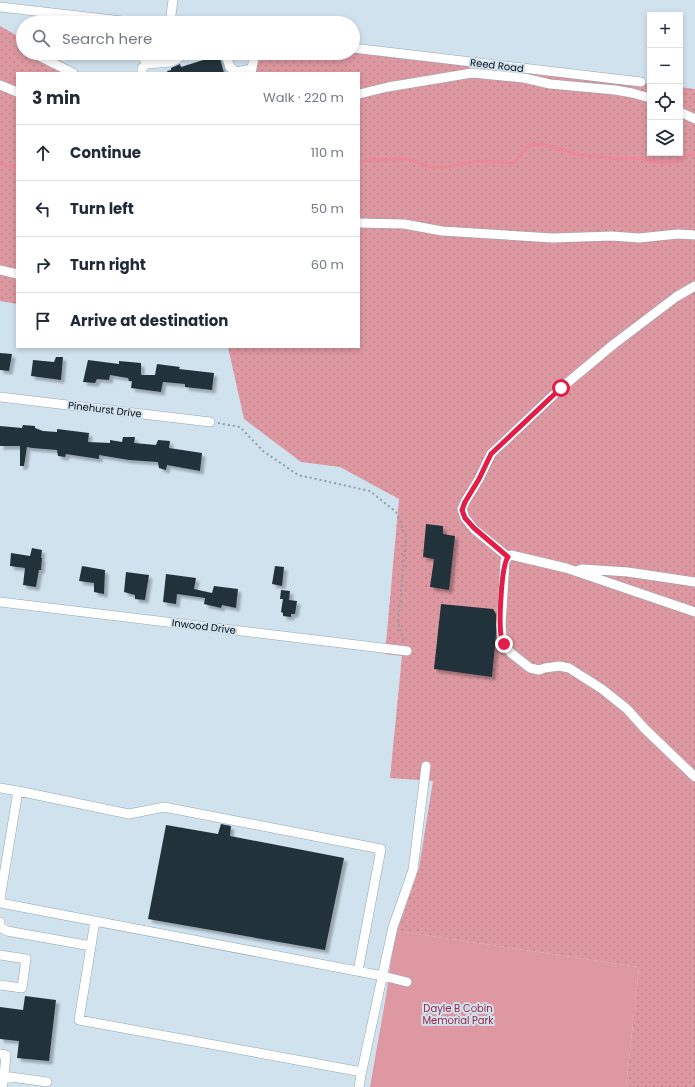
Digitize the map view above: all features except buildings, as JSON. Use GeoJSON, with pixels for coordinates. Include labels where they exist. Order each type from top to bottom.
{"type":"FeatureCollection","features":[{"type":"Feature","properties":{"kind":"street"},"geometry":{"type":"LineString","coordinates":[[171,16],[173,0]]}},
{"type":"Feature","properties":{"kind":"street"},"geometry":{"type":"LineString","coordinates":[[0,7],[79,16]]}},
{"type":"Feature","properties":{"kind":"street"},"geometry":{"type":"LineString","coordinates":[[38,16],[39,11]]}},
{"type":"Feature","properties":{"kind":"street","name":"Reed Road"},"geometry":{"type":"LineString","coordinates":[[360,49],[641,82]]}},
{"type":"Feature","properties":{"kind":"street"},"geometry":{"type":"LineString","coordinates":[[48,60],[71,72]]}},
{"type":"Feature","properties":{"kind":"street"},"geometry":{"type":"LineString","coordinates":[[144,60],[147,64]]}},
{"type":"Feature","properties":{"kind":"street"},"geometry":{"type":"LineString","coordinates":[[142,72],[142,68],[147,64],[170,62],[174,60]]}},
{"type":"Feature","properties":{"kind":"street"},"geometry":{"type":"LineString","coordinates":[[228,60],[230,67],[236,72],[251,71],[253,60]]}},
{"type":"Feature","properties":{"kind":"street"},"geometry":{"type":"LineString","coordinates":[[360,94],[394,85],[472,73],[524,78],[550,84],[615,90],[647,97]]}},
{"type":"Feature","properties":{"kind":"street"},"geometry":{"type":"LineString","coordinates":[[0,85],[16,92]]}},
{"type":"Feature","properties":{"kind":"street"},"geometry":{"type":"LineString","coordinates":[[683,113],[695,119]]}},
{"type":"Feature","properties":{"kind":"street"},"geometry":{"type":"LineString","coordinates":[[360,223],[404,224],[442,231],[553,238],[612,236],[639,238],[678,234],[695,235]]}},
{"type":"Feature","properties":{"kind":"street"},"geometry":{"type":"LineString","coordinates":[[0,270],[16,274]]}},
{"type":"Feature","properties":{"kind":"street"},"geometry":{"type":"LineString","coordinates":[[508,557],[474,528],[465,518],[462,510],[491,454],[561,388],[676,297],[695,286]]}},
{"type":"Feature","properties":{"kind":"street","name":"Pinehurst Drive"},"geometry":{"type":"LineString","coordinates":[[0,397],[210,422]]}},
{"type":"Feature","properties":{"kind":"street"},"geometry":{"type":"LineString","coordinates":[[695,612],[576,572],[538,561],[511,555],[505,561],[503,573],[501,625],[504,644],[511,653],[530,668],[539,670],[559,666],[576,671],[627,709],[645,729],[695,777]]}},
{"type":"Feature","properties":{"kind":"street"},"geometry":{"type":"LineString","coordinates":[[576,572],[582,569],[628,572],[695,582]]}},
{"type":"Feature","properties":{"kind":"street","name":"Inwood Drive"},"geometry":{"type":"LineString","coordinates":[[0,602],[407,651]]}},
{"type":"Feature","properties":{"kind":"street"},"geometry":{"type":"LineString","coordinates":[[359,1087],[393,927],[413,870],[426,766]]}},
{"type":"Feature","properties":{"kind":"street"},"geometry":{"type":"LineString","coordinates":[[0,788],[129,814],[164,807],[381,849],[358,971]]}},
{"type":"Feature","properties":{"kind":"street"},"geometry":{"type":"LineString","coordinates":[[0,899],[18,791]]}},
{"type":"Feature","properties":{"kind":"street"},"geometry":{"type":"LineString","coordinates":[[0,903],[358,971],[407,982]]}},
{"type":"Feature","properties":{"kind":"street"},"geometry":{"type":"LineString","coordinates":[[95,921],[79,1020],[362,1072]]}},
{"type":"Feature","properties":{"kind":"street"},"geometry":{"type":"LineString","coordinates":[[0,922],[0,927],[7,931],[91,946]]}},
{"type":"Feature","properties":{"kind":"street"},"geometry":{"type":"LineString","coordinates":[[0,955],[26,959],[22,988],[0,985]]}},
{"type":"Feature","properties":{"kind":"street"},"geometry":{"type":"LineString","coordinates":[[0,1054],[6,1055],[2,1079],[47,1082]]}},
{"type":"Feature","properties":{"kind":"path"},"geometry":{"type":"LineString","coordinates":[[210,422],[240,427],[263,451],[298,475],[370,491],[396,512],[406,537],[398,623],[407,651]]}},
{"type":"Feature","properties":{"kind":"green space"},"geometry":{"type":"Polygon","coordinates":[[[0,26],[16,35],[16,60],[59,60],[79,72],[16,72],[16,304],[0,301],[0,26]]]}},
{"type":"Feature","properties":{"kind":"green space"},"geometry":{"type":"Polygon","coordinates":[[[360,53],[647,84],[647,156],[683,156],[683,87],[695,89],[695,1087],[626,1087],[639,967],[397,931],[419,868],[433,781],[390,778],[402,656],[385,654],[399,499],[340,467],[301,462],[244,419],[228,348],[360,348],[360,72],[255,72],[258,60],[360,60],[360,53]]]}},
{"type":"Feature","properties":{"kind":"green space","name":"Dayle B Cobin Memorial Park"},"geometry":{"type":"Polygon","coordinates":[[[397,931],[639,967],[626,1087],[370,1087],[386,996],[393,945],[397,931]]]}},
{"type":"Feature","properties":{"kind":"waterway"},"geometry":{"type":"LineString","coordinates":[[360,162],[370,160],[409,159],[430,167],[449,167],[480,161],[514,163],[529,145],[543,144],[575,154],[619,159],[637,158],[661,163],[675,163],[688,155],[695,154]]}},
{"type":"Feature","properties":{"kind":"waterway"},"geometry":{"type":"LineString","coordinates":[[0,164],[16,168]]}},
{"type":"Feature","properties":{"kind":"route"},"geometry":{"type":"LineString","coordinates":[[504,644],[502,636],[501,613],[503,573],[505,561],[508,557],[474,528],[465,518],[462,510],[491,454],[561,388]]}}]}
